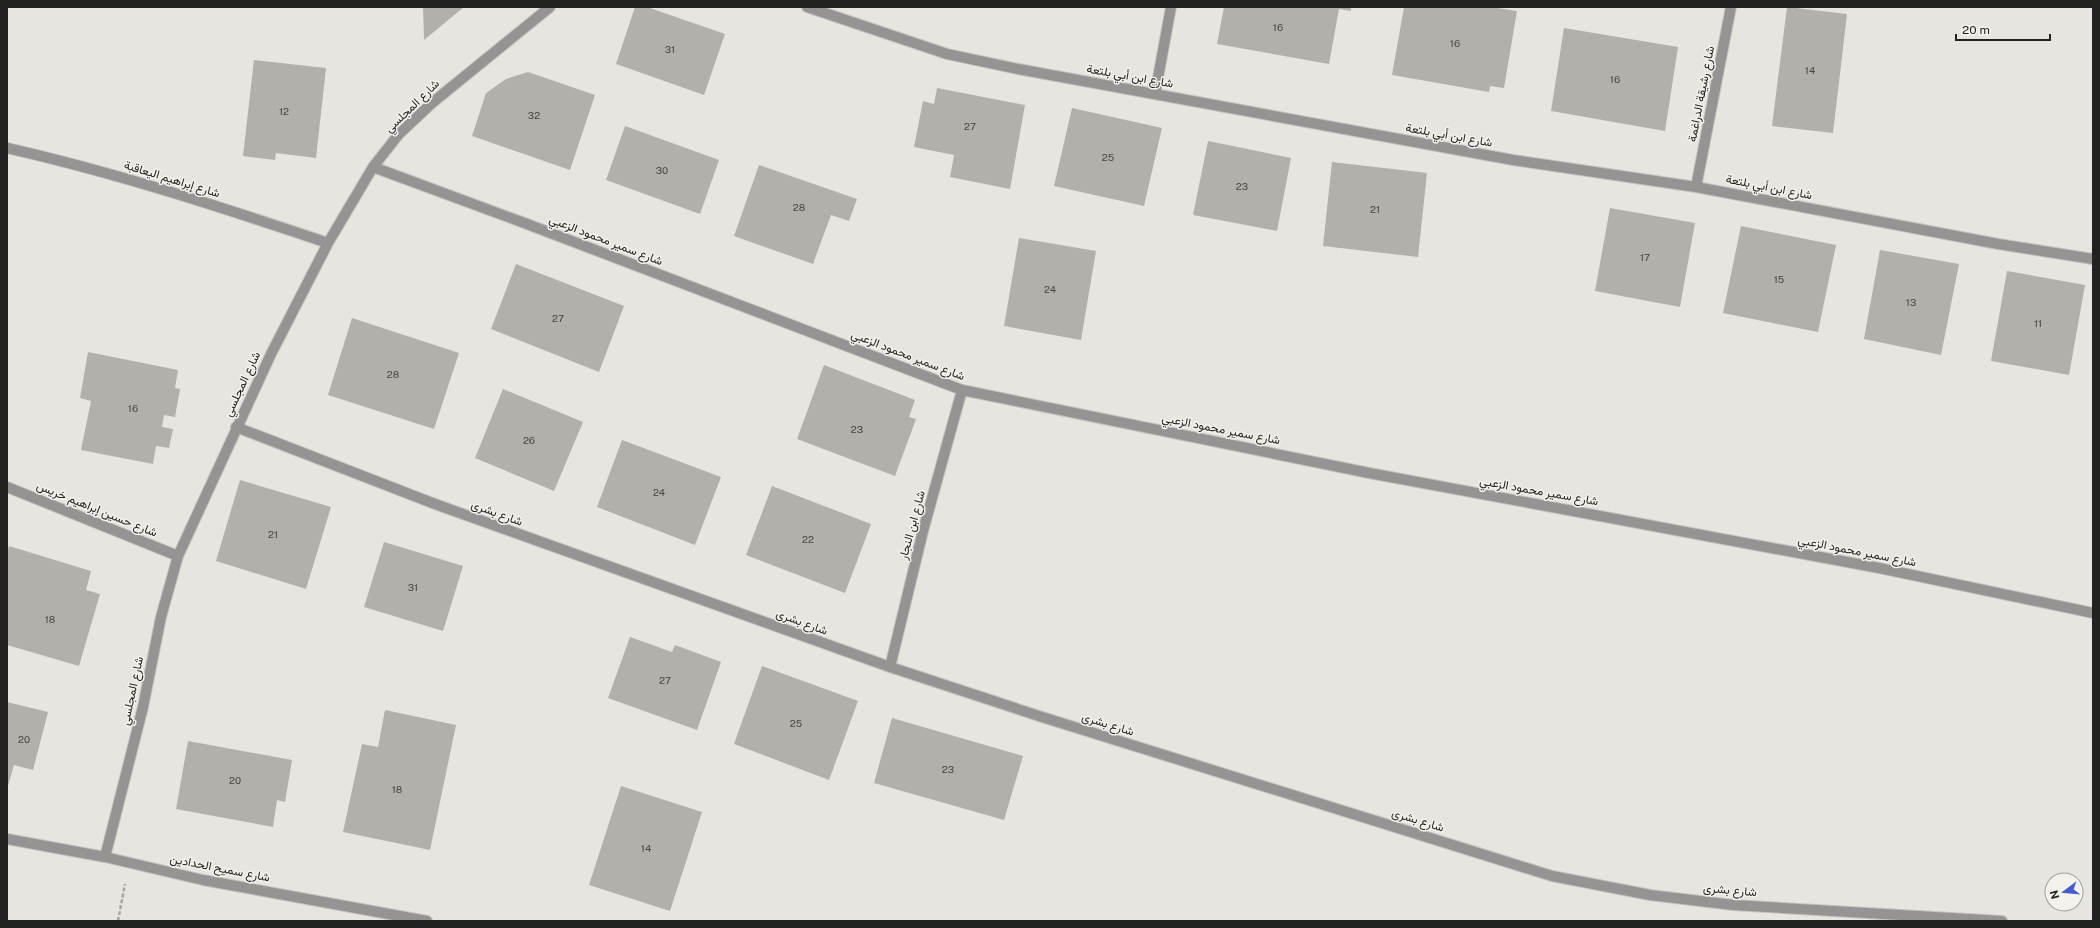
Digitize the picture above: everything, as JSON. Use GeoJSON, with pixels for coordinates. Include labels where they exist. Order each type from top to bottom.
{"type":"FeatureCollection","features":[{"type":"Feature","properties":{"kind":"street","name":"شارع المجلسي"},"geometry":{"type":"LineString","coordinates":[[105,857],[143,707],[161,618],[178,556],[236,427],[271,354],[328,243],[373,167],[399,134],[432,103],[550,7]]}},
{"type":"Feature","properties":{"kind":"street","name":"شارع ابن أبي بلتعة"},"geometry":{"type":"LineString","coordinates":[[807,7],[947,54],[1018,69],[1513,160],[1696,186],[1991,242],[2093,259]]}},
{"type":"Feature","properties":{"kind":"street"},"geometry":{"type":"LineString","coordinates":[[1155,94],[1170,7]]}},
{"type":"Feature","properties":{"kind":"street","name":"شارع رشيقة الدراغمة"},"geometry":{"type":"LineString","coordinates":[[1696,186],[1731,7]]}},
{"type":"Feature","properties":{"kind":"street","name":"شارع إبراهيم اليعاقبة"},"geometry":{"type":"LineString","coordinates":[[7,148],[74,164],[203,201],[328,243]]}},
{"type":"Feature","properties":{"kind":"street","name":"شارع سمير محمود الزعبي"},"geometry":{"type":"LineString","coordinates":[[373,167],[527,224],[962,390],[1369,473],[1871,567],[2093,613]]}},
{"type":"Feature","properties":{"kind":"street","name":"شارع ابن النجار"},"geometry":{"type":"LineString","coordinates":[[890,667],[924,531],[962,390]]}},
{"type":"Feature","properties":{"kind":"street","name":"شارع بشرى"},"geometry":{"type":"LineString","coordinates":[[236,427],[434,504],[890,667],[1042,717],[1552,876],[1650,895],[1733,905],[2002,921]]}},
{"type":"Feature","properties":{"kind":"street","name":"شارع حسين إبراهيم خريس"},"geometry":{"type":"LineString","coordinates":[[7,488],[178,556]]}},
{"type":"Feature","properties":{"kind":"street","name":"شارع سميح الحدادين"},"geometry":{"type":"LineString","coordinates":[[7,839],[105,857],[203,880],[428,921]]}},
{"type":"Feature","properties":{"kind":"path"},"geometry":{"type":"LineString","coordinates":[[118,921],[128,863]]}},
{"type":"Feature","properties":{"kind":"building"},"geometry":{"type":"Polygon","coordinates":[[[423,7],[464,7],[424,40],[423,7]]]}},
{"type":"Feature","properties":{"kind":"building"},"geometry":{"type":"Polygon","coordinates":[[[635,7],[647,7],[725,34],[704,95],[616,64],[635,7]]]}},
{"type":"Feature","properties":{"kind":"building"},"geometry":{"type":"Polygon","coordinates":[[[1224,7],[1351,7],[1351,11],[1339,9],[1329,64],[1217,44],[1224,7]]]}},
{"type":"Feature","properties":{"kind":"building"},"geometry":{"type":"Polygon","coordinates":[[[1404,7],[1491,7],[1517,11],[1504,88],[1490,86],[1489,92],[1392,75],[1404,7]]]}},
{"type":"Feature","properties":{"kind":"building"},"geometry":{"type":"Polygon","coordinates":[[[1787,7],[1847,14],[1833,133],[1772,126],[1787,7]]]}},
{"type":"Feature","properties":{"kind":"building"},"geometry":{"type":"Polygon","coordinates":[[[1564,28],[1678,47],[1665,131],[1551,111],[1564,28]]]}},
{"type":"Feature","properties":{"kind":"building"},"geometry":{"type":"Polygon","coordinates":[[[254,60],[326,68],[316,158],[276,153],[275,160],[243,156],[254,60]]]}},
{"type":"Feature","properties":{"kind":"building"},"geometry":{"type":"Polygon","coordinates":[[[528,72],[595,95],[570,170],[472,136],[486,93],[506,79],[528,72]]]}},
{"type":"Feature","properties":{"kind":"building"},"geometry":{"type":"Polygon","coordinates":[[[937,88],[1025,105],[1010,189],[950,177],[954,155],[914,147],[923,101],[934,104],[937,88]]]}},
{"type":"Feature","properties":{"kind":"building"},"geometry":{"type":"Polygon","coordinates":[[[1072,108],[1162,128],[1144,206],[1054,186],[1072,108]]]}},
{"type":"Feature","properties":{"kind":"building"},"geometry":{"type":"Polygon","coordinates":[[[625,126],[719,160],[700,214],[606,180],[625,126]]]}},
{"type":"Feature","properties":{"kind":"building"},"geometry":{"type":"Polygon","coordinates":[[[1208,141],[1291,158],[1277,231],[1193,215],[1208,141]]]}},
{"type":"Feature","properties":{"kind":"building"},"geometry":{"type":"Polygon","coordinates":[[[1332,162],[1427,173],[1418,257],[1323,246],[1332,162]]]}},
{"type":"Feature","properties":{"kind":"building"},"geometry":{"type":"Polygon","coordinates":[[[759,165],[857,199],[849,221],[831,215],[813,264],[734,236],[759,165]]]}},
{"type":"Feature","properties":{"kind":"building"},"geometry":{"type":"Polygon","coordinates":[[[1610,208],[1695,223],[1680,307],[1595,291],[1610,208]]]}},
{"type":"Feature","properties":{"kind":"building"},"geometry":{"type":"Polygon","coordinates":[[[1741,226],[1836,245],[1818,332],[1723,313],[1741,226]]]}},
{"type":"Feature","properties":{"kind":"building"},"geometry":{"type":"Polygon","coordinates":[[[1019,238],[1096,251],[1081,340],[1004,326],[1019,238]]]}},
{"type":"Feature","properties":{"kind":"building"},"geometry":{"type":"Polygon","coordinates":[[[1880,250],[1959,264],[1941,355],[1864,339],[1880,250]]]}},
{"type":"Feature","properties":{"kind":"building"},"geometry":{"type":"Polygon","coordinates":[[[516,264],[624,306],[599,372],[491,329],[516,264]]]}},
{"type":"Feature","properties":{"kind":"building"},"geometry":{"type":"Polygon","coordinates":[[[2007,271],[2085,285],[2069,375],[1991,361],[2007,271]]]}},
{"type":"Feature","properties":{"kind":"building"},"geometry":{"type":"Polygon","coordinates":[[[352,318],[459,353],[434,429],[328,395],[352,318]]]}},
{"type":"Feature","properties":{"kind":"building"},"geometry":{"type":"Polygon","coordinates":[[[88,352],[178,370],[175,388],[180,389],[175,417],[164,415],[162,427],[173,429],[169,448],[156,446],[153,464],[81,450],[91,401],[80,398],[88,352]]]}},
{"type":"Feature","properties":{"kind":"building"},"geometry":{"type":"Polygon","coordinates":[[[824,365],[915,400],[909,417],[916,419],[895,476],[797,439],[824,365]]]}},
{"type":"Feature","properties":{"kind":"building"},"geometry":{"type":"Polygon","coordinates":[[[503,389],[583,422],[554,491],[475,458],[503,389]]]}},
{"type":"Feature","properties":{"kind":"building"},"geometry":{"type":"Polygon","coordinates":[[[622,440],[721,477],[695,545],[597,507],[622,440]]]}},
{"type":"Feature","properties":{"kind":"building"},"geometry":{"type":"Polygon","coordinates":[[[240,480],[331,507],[306,589],[216,561],[240,480]]]}},
{"type":"Feature","properties":{"kind":"building"},"geometry":{"type":"Polygon","coordinates":[[[772,486],[871,524],[845,593],[746,555],[772,486]]]}},
{"type":"Feature","properties":{"kind":"building"},"geometry":{"type":"Polygon","coordinates":[[[384,542],[463,566],[443,631],[364,607],[384,542]]]}},
{"type":"Feature","properties":{"kind":"building"},"geometry":{"type":"Polygon","coordinates":[[[9,546],[91,571],[86,590],[100,594],[79,666],[7,645],[7,554],[9,546]]]}},
{"type":"Feature","properties":{"kind":"building"},"geometry":{"type":"Polygon","coordinates":[[[630,637],[672,652],[675,645],[721,662],[697,730],[608,698],[630,637]]]}},
{"type":"Feature","properties":{"kind":"building"},"geometry":{"type":"Polygon","coordinates":[[[762,666],[858,701],[829,780],[734,744],[762,666]]]}},
{"type":"Feature","properties":{"kind":"building"},"geometry":{"type":"Polygon","coordinates":[[[7,702],[48,712],[33,770],[14,765],[7,789],[7,702]]]}},
{"type":"Feature","properties":{"kind":"building"},"geometry":{"type":"Polygon","coordinates":[[[385,710],[456,725],[430,850],[343,832],[362,744],[378,747],[385,710]]]}},
{"type":"Feature","properties":{"kind":"building"},"geometry":{"type":"Polygon","coordinates":[[[892,718],[1023,756],[1004,820],[874,783],[892,718]]]}},
{"type":"Feature","properties":{"kind":"building"},"geometry":{"type":"Polygon","coordinates":[[[188,741],[292,760],[285,802],[277,800],[273,827],[176,809],[188,741]]]}},
{"type":"Feature","properties":{"kind":"building"},"geometry":{"type":"Polygon","coordinates":[[[621,786],[702,812],[670,911],[589,885],[621,786]]]}}]}
